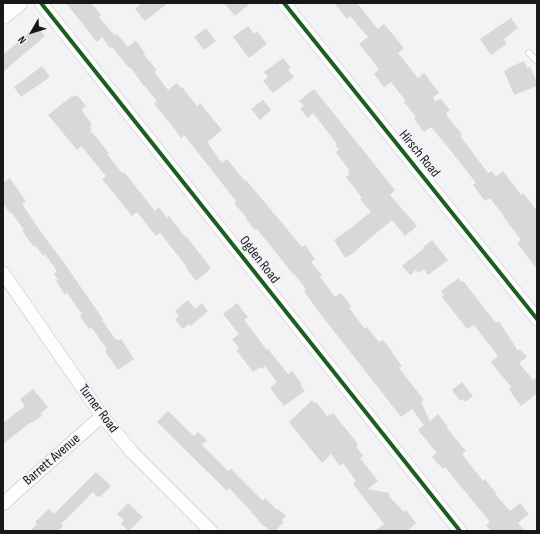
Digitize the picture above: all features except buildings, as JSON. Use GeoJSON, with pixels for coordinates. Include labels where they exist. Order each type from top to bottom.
{"type":"FeatureCollection","features":[{"type":"Feature","properties":{"kind":"main road"},"geometry":{"type":"LineString","coordinates":[[3,15],[18,3]]}},
{"type":"Feature","properties":{"kind":"street","name":"Ogden Road"},"geometry":{"type":"LineString","coordinates":[[41,3],[460,531]]}},
{"type":"Feature","properties":{"kind":"street","name":"Hirsch Road"},"geometry":{"type":"LineString","coordinates":[[284,3],[537,319]]}},
{"type":"Feature","properties":{"kind":"street","name":"Turner Road"},"geometry":{"type":"LineString","coordinates":[[3,273],[102,416],[132,452],[211,531]]}},
{"type":"Feature","properties":{"kind":"street","name":"Barrett Avenue"},"geometry":{"type":"LineString","coordinates":[[3,504],[102,416]]}},
{"type":"Feature","properties":{"kind":"lane"},"geometry":{"type":"LineString","coordinates":[[529,53],[537,61]]}},
{"type":"Feature","properties":{"kind":"cycle path"},"geometry":{"type":"LineString","coordinates":[[41,3],[460,531]]}},
{"type":"Feature","properties":{"kind":"cycle path"},"geometry":{"type":"LineString","coordinates":[[284,3],[537,319]]}}]}
